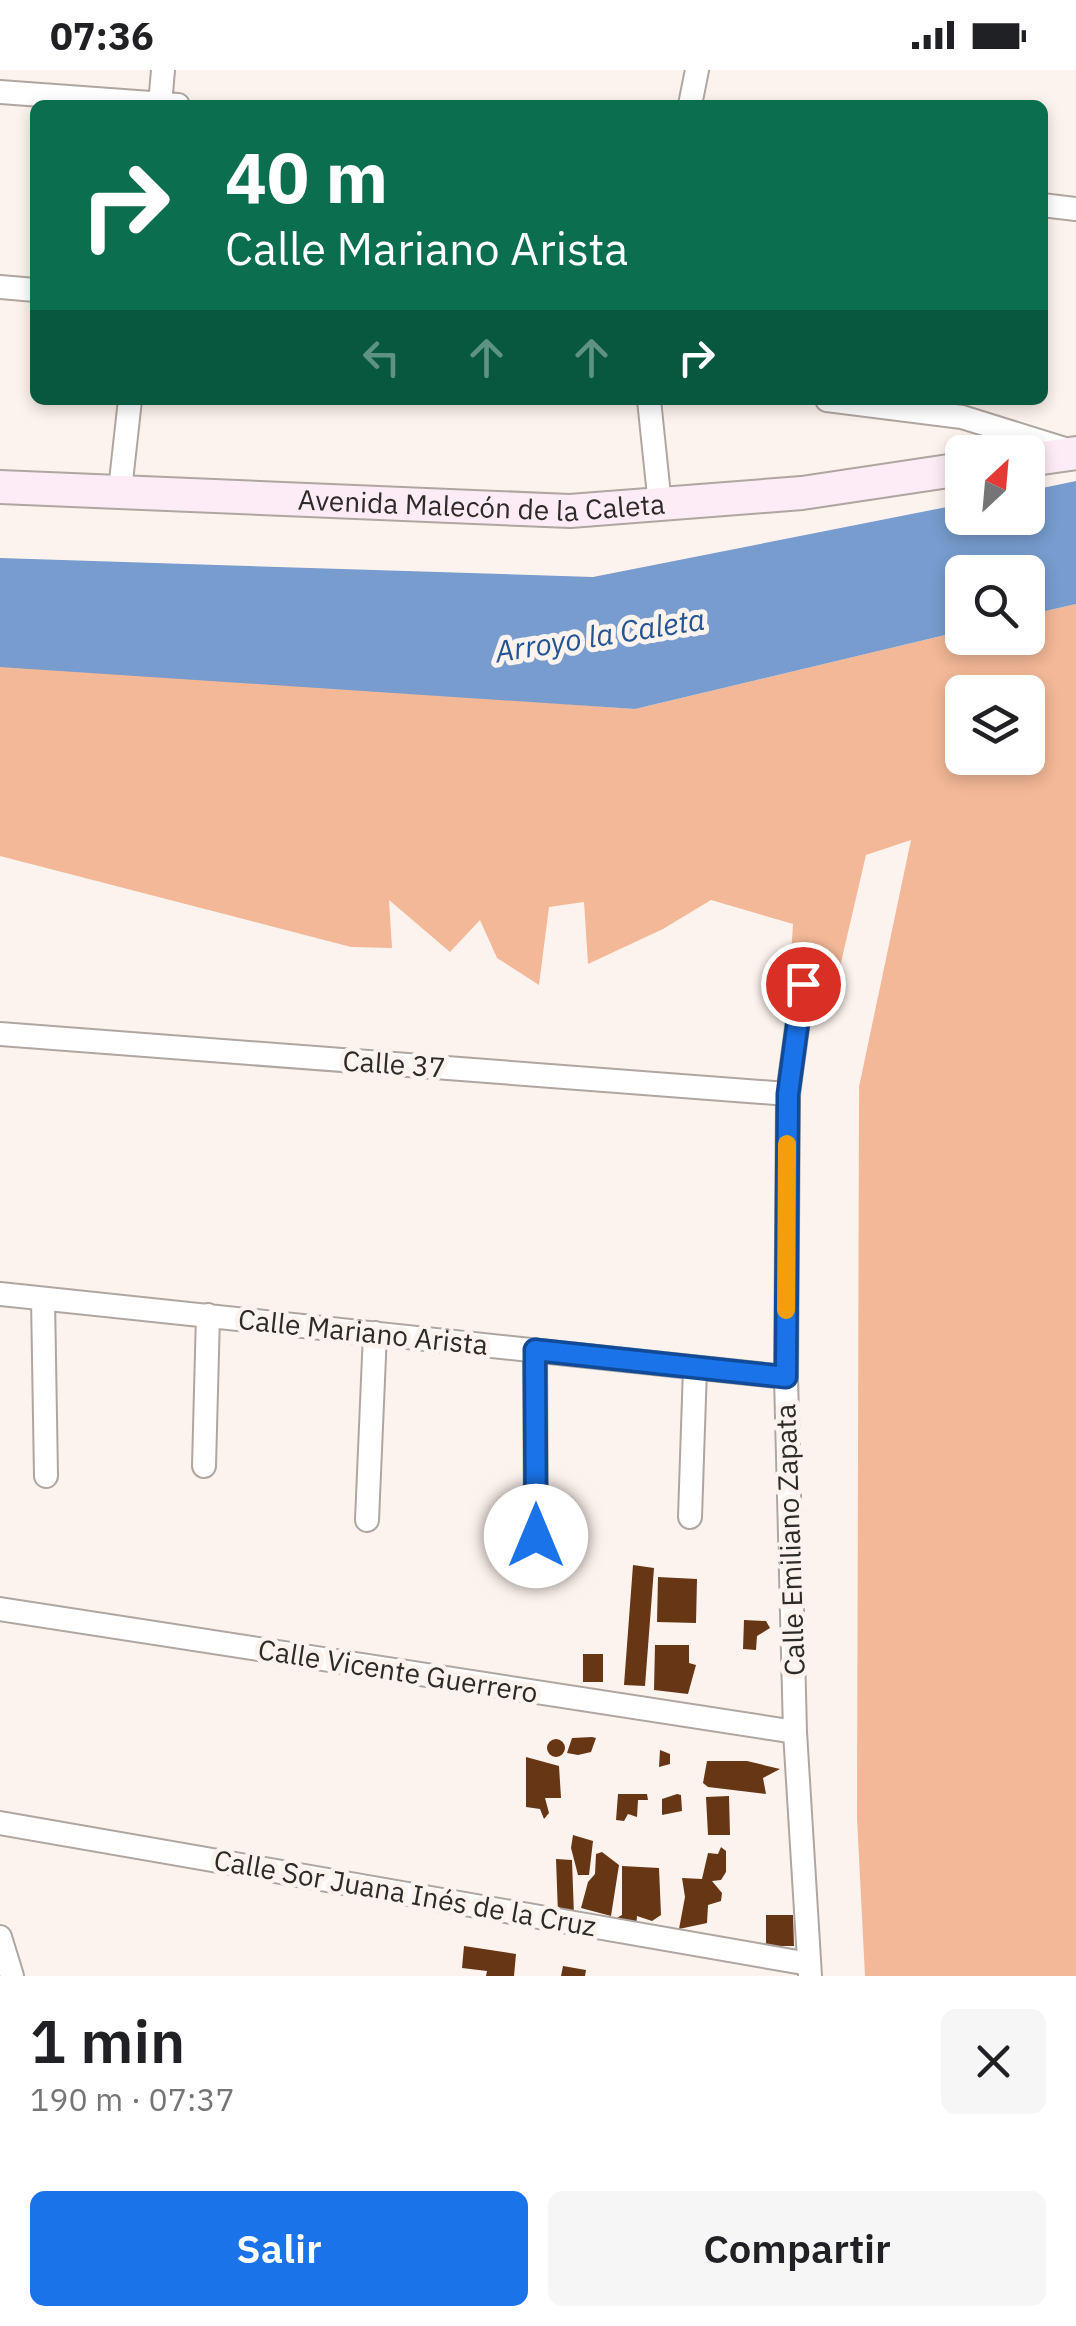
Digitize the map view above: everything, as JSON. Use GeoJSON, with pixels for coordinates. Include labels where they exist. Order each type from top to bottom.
{"type":"FeatureCollection","features":[{"type":"Feature","properties":{"kind":"main road"},"geometry":{"type":"LineString","coordinates":[[1045,457],[1076,452]]}},
{"type":"Feature","properties":{"kind":"main road","name":"Avenida Malecón de la Caleta"},"geometry":{"type":"LineString","coordinates":[[0,486],[570,510],[802,493],[945,472]]}},
{"type":"Feature","properties":{"kind":"street"},"geometry":{"type":"LineString","coordinates":[[163,70],[166,100]]}},
{"type":"Feature","properties":{"kind":"street"},"geometry":{"type":"LineString","coordinates":[[691,100],[697,70]]}},
{"type":"Feature","properties":{"kind":"street"},"geometry":{"type":"LineString","coordinates":[[0,92],[111,100]]}},
{"type":"Feature","properties":{"kind":"street"},"geometry":{"type":"LineString","coordinates":[[1048,206],[1076,210]]}},
{"type":"Feature","properties":{"kind":"street"},"geometry":{"type":"LineString","coordinates":[[0,288],[30,290]]}},
{"type":"Feature","properties":{"kind":"street"},"geometry":{"type":"LineString","coordinates":[[120,490],[129,405]]}},
{"type":"Feature","properties":{"kind":"street"},"geometry":{"type":"LineString","coordinates":[[650,405],[660,505]]}},
{"type":"Feature","properties":{"kind":"street"},"geometry":{"type":"LineString","coordinates":[[867,405],[962,417],[1076,452]]}},
{"type":"Feature","properties":{"kind":"street","name":"Calle Emiliano Zapata"},"geometry":{"type":"LineString","coordinates":[[803,984],[788,1094],[786,1377],[795,1732],[809,1970]]}},
{"type":"Feature","properties":{"kind":"street","name":"Calle 37"},"geometry":{"type":"LineString","coordinates":[[0,1034],[788,1094]]}},
{"type":"Feature","properties":{"kind":"street","name":"Calle Mariano Arista"},"geometry":{"type":"LineString","coordinates":[[0,1294],[786,1377]]}},
{"type":"Feature","properties":{"kind":"street"},"geometry":{"type":"LineString","coordinates":[[43,1299],[46,1476]]}},
{"type":"Feature","properties":{"kind":"street"},"geometry":{"type":"LineString","coordinates":[[204,1466],[208,1315]]}},
{"type":"Feature","properties":{"kind":"street"},"geometry":{"type":"LineString","coordinates":[[367,1520],[375,1334]]}},
{"type":"Feature","properties":{"kind":"street"},"geometry":{"type":"LineString","coordinates":[[535,1350],[536,1536]]}},
{"type":"Feature","properties":{"kind":"street"},"geometry":{"type":"LineString","coordinates":[[690,1517],[695,1368]]}},
{"type":"Feature","properties":{"kind":"street","name":"Calle Vicente Guerrero"},"geometry":{"type":"LineString","coordinates":[[0,1610],[795,1732]]}},
{"type":"Feature","properties":{"kind":"street","name":"Calle Sor Juana Inés de la Cruz"},"geometry":{"type":"LineString","coordinates":[[0,1822],[809,1970]]}},
{"type":"Feature","properties":{"kind":"street"},"geometry":{"type":"LineString","coordinates":[[0,1936],[12,1976]]}},
{"type":"Feature","properties":{"kind":"shaded area"},"geometry":{"type":"Polygon","coordinates":[[[1076,604],[1076,1976],[865,1976],[857,1818],[859,1087],[911,840],[866,855],[839,971],[791,956],[793,924],[711,900],[663,929],[588,964],[584,902],[549,907],[539,985],[497,958],[480,920],[450,952],[389,900],[392,948],[351,947],[0,856],[0,663],[635,709],[945,635],[945,655],[1045,655],[1045,611],[1076,604]]]}},
{"type":"Feature","properties":{"kind":"water","name":"Arroyo la Caleta"},"geometry":{"type":"Polygon","coordinates":[[[1076,481],[1076,604],[1045,611],[1045,555],[945,555],[945,635],[635,709],[0,667],[0,558],[593,577],[945,507],[945,535],[1045,535],[1045,487],[1076,481]]]}},
{"type":"Feature","properties":{"kind":"building"},"geometry":{"type":"Polygon","coordinates":[[[633,1565],[654,1568],[645,1686],[624,1685],[633,1565]]]}},
{"type":"Feature","properties":{"kind":"building"},"geometry":{"type":"Polygon","coordinates":[[[658,1577],[697,1579],[696,1623],[657,1622],[658,1577]]]}},
{"type":"Feature","properties":{"kind":"building"},"geometry":{"type":"Polygon","coordinates":[[[744,1620],[766,1621],[770,1628],[757,1636],[756,1650],[743,1649],[744,1620]]]}},
{"type":"Feature","properties":{"kind":"building"},"geometry":{"type":"Polygon","coordinates":[[[655,1645],[689,1645],[689,1663],[696,1665],[688,1694],[654,1690],[655,1645]]]}},
{"type":"Feature","properties":{"kind":"building"},"geometry":{"type":"Polygon","coordinates":[[[583,1654],[603,1654],[603,1682],[583,1682],[583,1654]]]}},
{"type":"Feature","properties":{"kind":"building"},"geometry":{"type":"Polygon","coordinates":[[[572,1738],[596,1738],[591,1752],[578,1755],[567,1753],[572,1738]]]}},
{"type":"Feature","properties":{"kind":"building"},"geometry":{"type":"Polygon","coordinates":[[[556,1739],[563,1741],[563,1755],[556,1757],[549,1755],[547,1748],[549,1741],[556,1739]]]}},
{"type":"Feature","properties":{"kind":"building"},"geometry":{"type":"Polygon","coordinates":[[[660,1750],[670,1754],[670,1764],[659,1767],[660,1750]]]}},
{"type":"Feature","properties":{"kind":"building"},"geometry":{"type":"Polygon","coordinates":[[[526,1757],[559,1766],[561,1798],[545,1798],[549,1813],[544,1819],[540,1809],[526,1807],[526,1757]]]}},
{"type":"Feature","properties":{"kind":"building"},"geometry":{"type":"Polygon","coordinates":[[[707,1761],[747,1761],[780,1769],[763,1778],[766,1794],[708,1787],[703,1783],[707,1761]]]}},
{"type":"Feature","properties":{"kind":"building"},"geometry":{"type":"Polygon","coordinates":[[[618,1794],[647,1794],[648,1800],[638,1800],[637,1817],[628,1814],[624,1821],[616,1820],[618,1794]]]}},
{"type":"Feature","properties":{"kind":"building"},"geometry":{"type":"Polygon","coordinates":[[[681,1795],[682,1811],[662,1815],[662,1799],[681,1795]]]}},
{"type":"Feature","properties":{"kind":"building"},"geometry":{"type":"Polygon","coordinates":[[[729,1796],[730,1835],[708,1835],[706,1797],[729,1796]]]}},
{"type":"Feature","properties":{"kind":"building"},"geometry":{"type":"Polygon","coordinates":[[[573,1835],[593,1841],[589,1875],[578,1875],[571,1848],[573,1835]]]}},
{"type":"Feature","properties":{"kind":"building"},"geometry":{"type":"Polygon","coordinates":[[[721,1847],[726,1851],[726,1872],[721,1880],[712,1881],[722,1893],[721,1901],[708,1905],[707,1923],[679,1929],[685,1897],[682,1878],[702,1879],[708,1853],[718,1854],[721,1847]]]}},
{"type":"Feature","properties":{"kind":"building"},"geometry":{"type":"Polygon","coordinates":[[[602,1852],[619,1865],[611,1916],[581,1908],[588,1882],[595,1874],[596,1854],[602,1852]]]}},
{"type":"Feature","properties":{"kind":"building"},"geometry":{"type":"Polygon","coordinates":[[[556,1859],[572,1860],[574,1916],[558,1914],[556,1859]]]}},
{"type":"Feature","properties":{"kind":"building"},"geometry":{"type":"Polygon","coordinates":[[[622,1866],[659,1868],[661,1915],[652,1921],[637,1916],[636,1930],[613,1920],[622,1915],[622,1866]]]}},
{"type":"Feature","properties":{"kind":"building"},"geometry":{"type":"Polygon","coordinates":[[[766,1915],[793,1915],[794,1946],[766,1946],[766,1915]]]}},
{"type":"Feature","properties":{"kind":"building"},"geometry":{"type":"Polygon","coordinates":[[[464,1946],[516,1954],[514,1976],[486,1976],[487,1971],[462,1968],[464,1946]]]}},
{"type":"Feature","properties":{"kind":"building"},"geometry":{"type":"Polygon","coordinates":[[[563,1966],[586,1970],[585,1976],[561,1976],[563,1966]]]}},
{"type":"Feature","properties":{"kind":"slow traffic"},"geometry":{"type":"LineString","coordinates":[[786,1310],[787,1144]]}},
{"type":"Feature","properties":{"kind":"route"},"geometry":{"type":"LineString","coordinates":[[536,1536],[535,1350],[786,1377],[788,1094],[803,984]]}}]}
